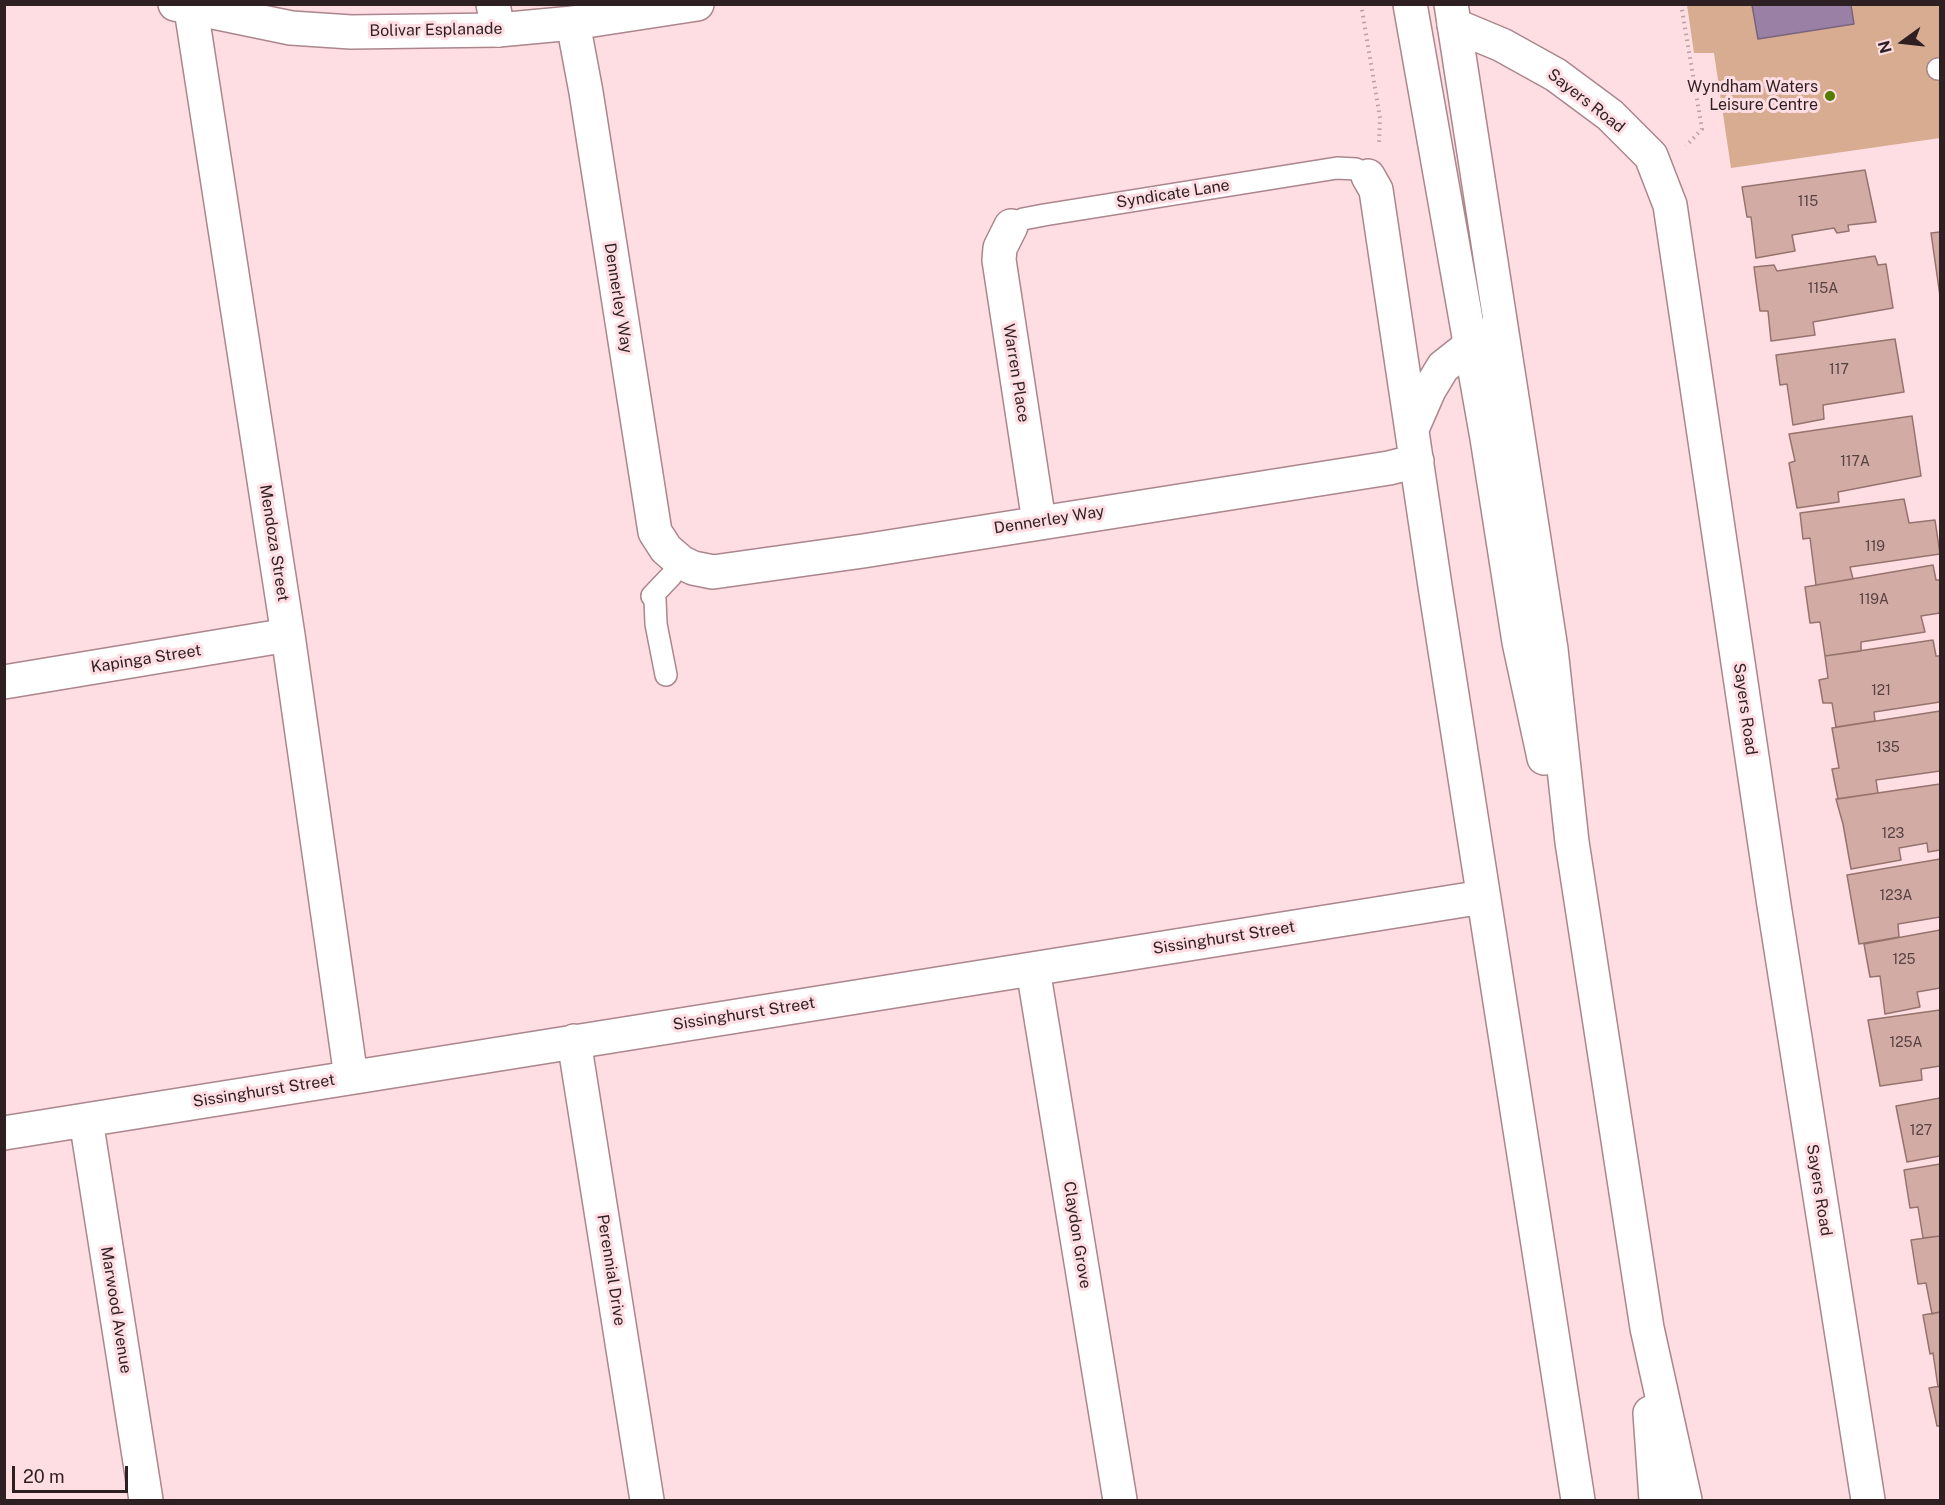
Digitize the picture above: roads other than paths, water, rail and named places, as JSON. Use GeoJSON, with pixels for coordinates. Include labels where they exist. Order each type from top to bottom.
{"type":"FeatureCollection","features":[{"type":"Feature","properties":{"kind":"street","name":"Bolivar Esplanade"},"geometry":{"type":"LineString","coordinates":[[183,7],[291,28],[351,32],[495,17],[573,23],[697,4]]}},
{"type":"Feature","properties":{"kind":"street","name":"Sayers Road"},"geometry":{"type":"LineString","coordinates":[[1410,4],[1471,345],[1519,642],[1548,775],[1572,842]]}},
{"type":"Feature","properties":{"kind":"street","name":"Mendoza Street"},"geometry":{"type":"LineString","coordinates":[[183,7],[288,634],[351,1077]]}},
{"type":"Feature","properties":{"kind":"street","name":"Sayers Road"},"geometry":{"type":"LineString","coordinates":[[1453,15],[1556,75],[1610,116],[1651,156],[1670,205],[1774,905],[1868,1500]]}},
{"type":"Feature","properties":{"kind":"street","name":"Sayers Road"},"geometry":{"type":"LineString","coordinates":[[1453,15],[1551,649],[1572,842],[1647,1328],[1685,1500]]}},
{"type":"Feature","properties":{"kind":"street","name":"Dennerley Way"},"geometry":{"type":"LineString","coordinates":[[573,23],[588,104],[655,532],[666,549],[681,562],[693,568],[713,572],[863,551],[1389,468],[1417,461]]}},
{"type":"Feature","properties":{"kind":"street"},"geometry":{"type":"LineString","coordinates":[[1353,172],[1376,190],[1578,1500]]}},
{"type":"Feature","properties":{"kind":"street","name":"Warren Place"},"geometry":{"type":"LineString","coordinates":[[1011,226],[1000,248],[999,260],[1039,522]]}},
{"type":"Feature","properties":{"kind":"street"},"geometry":{"type":"LineString","coordinates":[[1412,429],[1443,367],[1481,337],[1501,331]]}},
{"type":"Feature","properties":{"kind":"street","name":"Kapinga Street"},"geometry":{"type":"LineString","coordinates":[[4,682],[288,634]]}},
{"type":"Feature","properties":{"kind":"street","name":"Sissinghurst Street"},"geometry":{"type":"LineString","coordinates":[[4,1132],[1484,897]]}},
{"type":"Feature","properties":{"kind":"street","name":"Claydon Grove"},"geometry":{"type":"LineString","coordinates":[[1033,969],[1120,1500]]}},
{"type":"Feature","properties":{"kind":"street","name":"Perennial Drive"},"geometry":{"type":"LineString","coordinates":[[574,1041],[647,1500]]}},
{"type":"Feature","properties":{"kind":"street","name":"Marwood Avenue"},"geometry":{"type":"LineString","coordinates":[[86,1120],[146,1500]]}},
{"type":"Feature","properties":{"kind":"street","name":"Sayers Road"},"geometry":{"type":"LineString","coordinates":[[1647,1328],[1656,1500]]}},
{"type":"Feature","properties":{"kind":"lane","name":"Syndicate Lane"},"geometry":{"type":"LineString","coordinates":[[1011,226],[1023,219],[1044,215],[1353,172]]}},
{"type":"Feature","properties":{"kind":"lane"},"geometry":{"type":"LineString","coordinates":[[666,675],[656,624],[655,599],[652,596],[681,562]]}},
{"type":"Feature","properties":{"kind":"place","name":"Wyndham Waters Leisure Centre"},"geometry":{"type":"Point","coordinates":[1830,96]}}]}
